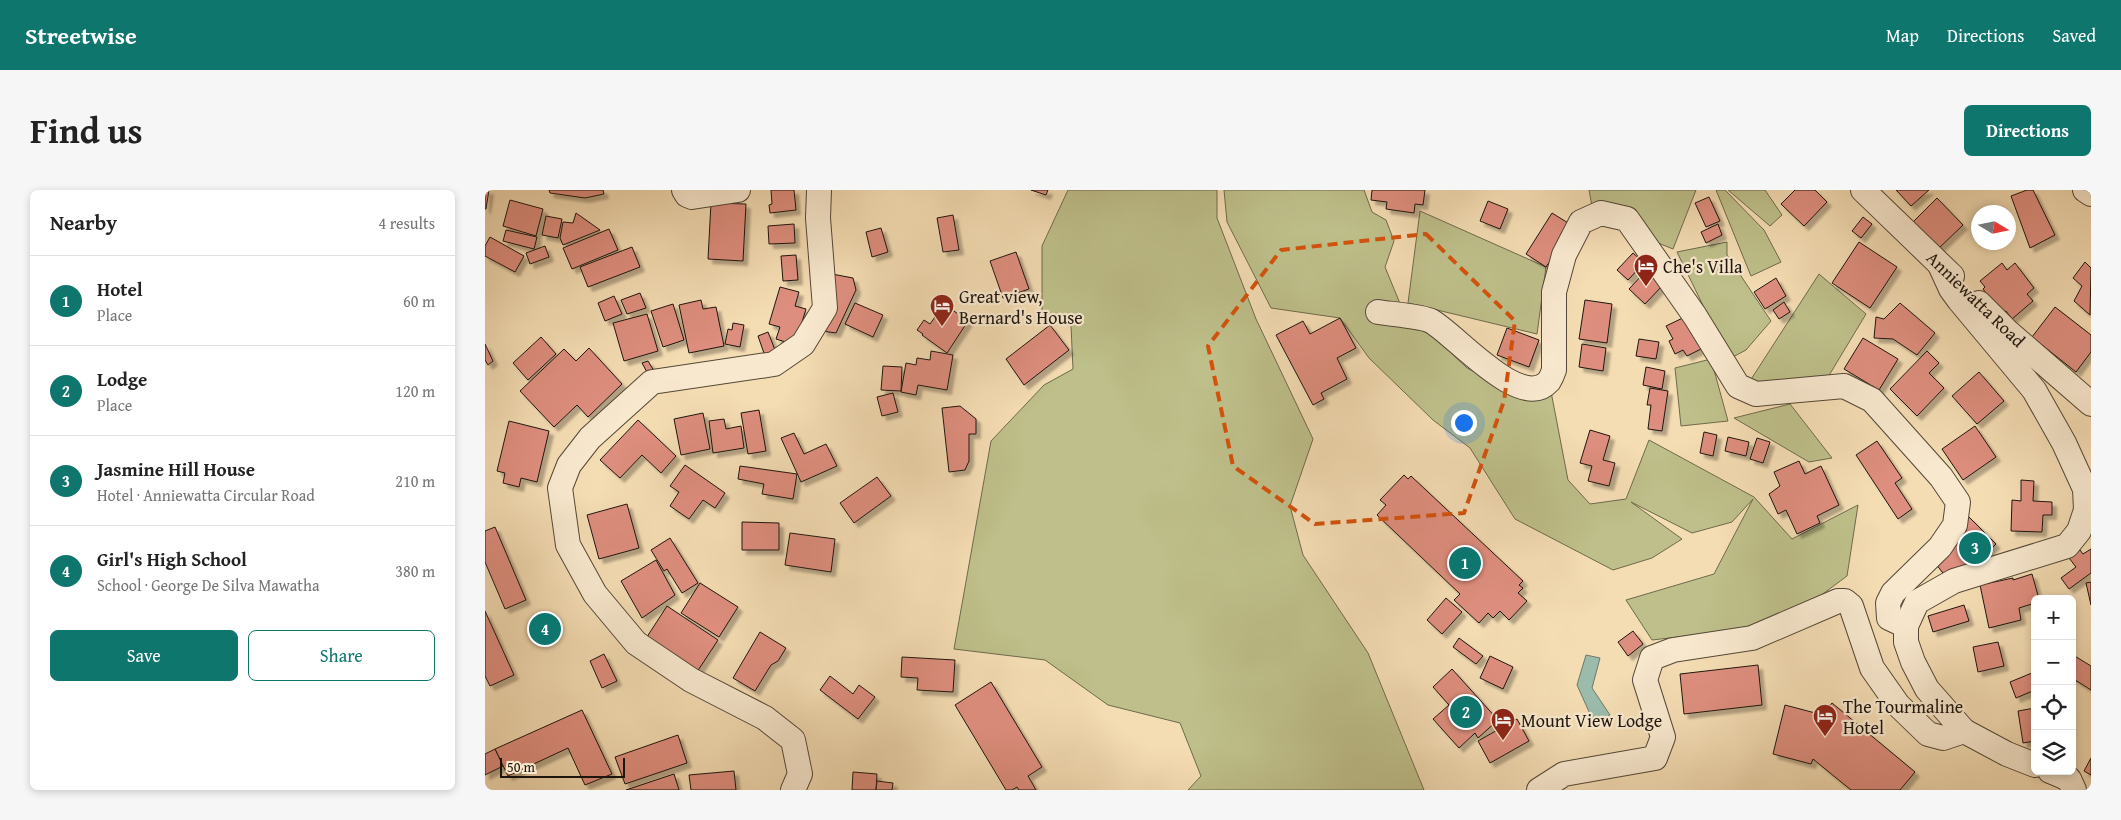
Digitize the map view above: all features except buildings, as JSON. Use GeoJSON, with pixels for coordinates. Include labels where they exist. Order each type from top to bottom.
{"type":"FeatureCollection","features":[{"type":"Feature","properties":{"kind":"street"},"geometry":{"type":"LineString","coordinates":[[684,190],[687,195],[692,197],[737,190]]}},
{"type":"Feature","properties":{"kind":"street"},"geometry":{"type":"LineString","coordinates":[[793,790],[800,774],[793,740],[765,718],[691,680],[636,643],[595,594],[568,544],[560,488],[569,465],[590,438],[652,382],[775,364],[803,344],[825,308],[818,218],[819,190]]}},
{"type":"Feature","properties":{"kind":"street","name":"Anniewatta Road"},"geometry":{"type":"LineString","coordinates":[[1863,190],[2007,331],[2091,404]]}},
{"type":"Feature","properties":{"kind":"street"},"geometry":{"type":"LineString","coordinates":[[2085,190],[2091,194]]}},
{"type":"Feature","properties":{"kind":"street"},"geometry":{"type":"LineString","coordinates":[[1378,312],[1430,321],[1495,373],[1522,387],[1537,387],[1549,380],[1554,370],[1554,292],[1564,255],[1581,222],[1601,213],[1627,219],[1695,316],[1738,386],[1757,394],[1844,386],[1872,400],[1941,477],[1958,502],[1955,524],[1940,547],[1893,593],[1888,603],[1889,618],[1906,626]]}},
{"type":"Feature","properties":{"kind":"street"},"geometry":{"type":"LineString","coordinates":[[1940,264],[1951,289],[1959,300],[2033,390],[2064,443],[2085,489],[2086,510],[2079,531],[2067,546],[1954,581],[1917,602],[1906,626],[1906,642],[1913,662],[1927,689],[1964,731],[2007,754],[2031,763]]}},
{"type":"Feature","properties":{"kind":"street"},"geometry":{"type":"LineString","coordinates":[[1539,790],[1564,774],[1655,758],[1663,736],[1645,680],[1652,658],[1673,650],[1752,638],[1838,601],[1845,602],[1851,606],[1872,668],[1898,705],[1929,734],[1943,738],[1964,731]]}},
{"type":"Feature","properties":{"kind":"street"},"geometry":{"type":"LineString","coordinates":[[2059,775],[2069,779],[2074,790]]}},
{"type":"Feature","properties":{"kind":"highlighted area"},"geometry":{"type":"Polygon","coordinates":[[[1426,234],[1515,321],[1504,401],[1464,513],[1315,524],[1233,466],[1208,346],[1281,250],[1426,234]]]}},
{"type":"Feature","properties":{"kind":"green space"},"geometry":{"type":"Polygon","coordinates":[[[1068,190],[1217,190],[1217,218],[1256,319],[1313,439],[1290,506],[1303,555],[1368,653],[1424,790],[1188,790],[1201,776],[1180,723],[1108,705],[1045,660],[954,649],[991,441],[1044,385],[1073,369],[1071,326],[1042,319],[1042,246],[1068,190]]]}},
{"type":"Feature","properties":{"kind":"green space"},"geometry":{"type":"Polygon","coordinates":[[[1224,190],[1364,190],[1372,212],[1386,220],[1394,241],[1385,267],[1401,306],[1467,368],[1515,392],[1548,376],[1568,480],[1590,504],[1626,499],[1649,440],[1754,497],[1792,539],[1858,505],[1847,576],[1781,625],[1652,640],[1626,600],[1714,574],[1753,499],[1732,522],[1692,533],[1631,502],[1682,539],[1652,558],[1613,570],[1515,519],[1470,448],[1433,420],[1369,358],[1340,318],[1271,308],[1227,222],[1224,190]]]}},
{"type":"Feature","properties":{"kind":"green space"},"geometry":{"type":"Polygon","coordinates":[[[1589,190],[1696,190],[1673,249],[1594,217],[1589,190]]]}},
{"type":"Feature","properties":{"kind":"green space"},"geometry":{"type":"Polygon","coordinates":[[[1716,190],[1725,190],[1764,230],[1781,262],[1751,276],[1716,190]]]}},
{"type":"Feature","properties":{"kind":"green space"},"geometry":{"type":"Polygon","coordinates":[[[1728,190],[1765,190],[1782,215],[1770,226],[1728,190]]]}},
{"type":"Feature","properties":{"kind":"green space"},"geometry":{"type":"Polygon","coordinates":[[[1420,211],[1546,267],[1537,334],[1408,303],[1420,211]]]}},
{"type":"Feature","properties":{"kind":"green space"},"geometry":{"type":"Polygon","coordinates":[[[1727,242],[1727,255],[1771,321],[1746,350],[1729,359],[1677,252],[1727,242]]]}},
{"type":"Feature","properties":{"kind":"green space"},"geometry":{"type":"Polygon","coordinates":[[[1819,274],[1866,314],[1825,382],[1748,384],[1819,274]]]}},
{"type":"Feature","properties":{"kind":"green space"},"geometry":{"type":"Polygon","coordinates":[[[1711,359],[1728,421],[1681,426],[1675,368],[1711,359]]]}},
{"type":"Feature","properties":{"kind":"green space"},"geometry":{"type":"Polygon","coordinates":[[[1790,404],[1832,458],[1809,462],[1734,418],[1790,404]]]}},
{"type":"Feature","properties":{"kind":"shaded area"},"geometry":{"type":"Polygon","coordinates":[[[1586,655],[1600,658],[1592,688],[1610,715],[1595,725],[1577,685],[1586,655]]]}},
{"type":"Feature","properties":{"kind":"place","name":"Che's Villa"},"geometry":{"type":"Point","coordinates":[1646,287]}},
{"type":"Feature","properties":{"kind":"place","name":"Great view, Bernard's House"},"geometry":{"type":"Point","coordinates":[942,327]}},
{"type":"Feature","properties":{"kind":"place","name":"Jasmine Hill House"},"geometry":{"type":"Point","coordinates":[1975,548]}},
{"type":"Feature","properties":{"kind":"place","name":"Hotel"},"geometry":{"type":"Point","coordinates":[1465,563]}},
{"type":"Feature","properties":{"kind":"place","name":"Girl's High School"},"geometry":{"type":"Point","coordinates":[545,629]}},
{"type":"Feature","properties":{"kind":"place","name":"Lodge"},"geometry":{"type":"Point","coordinates":[1466,712]}},
{"type":"Feature","properties":{"kind":"place","name":"The Tourmaline Hotel"},"geometry":{"type":"Point","coordinates":[1825,737]}},
{"type":"Feature","properties":{"kind":"place","name":"Mount View Lodge"},"geometry":{"type":"Point","coordinates":[1503,741]}}]}
